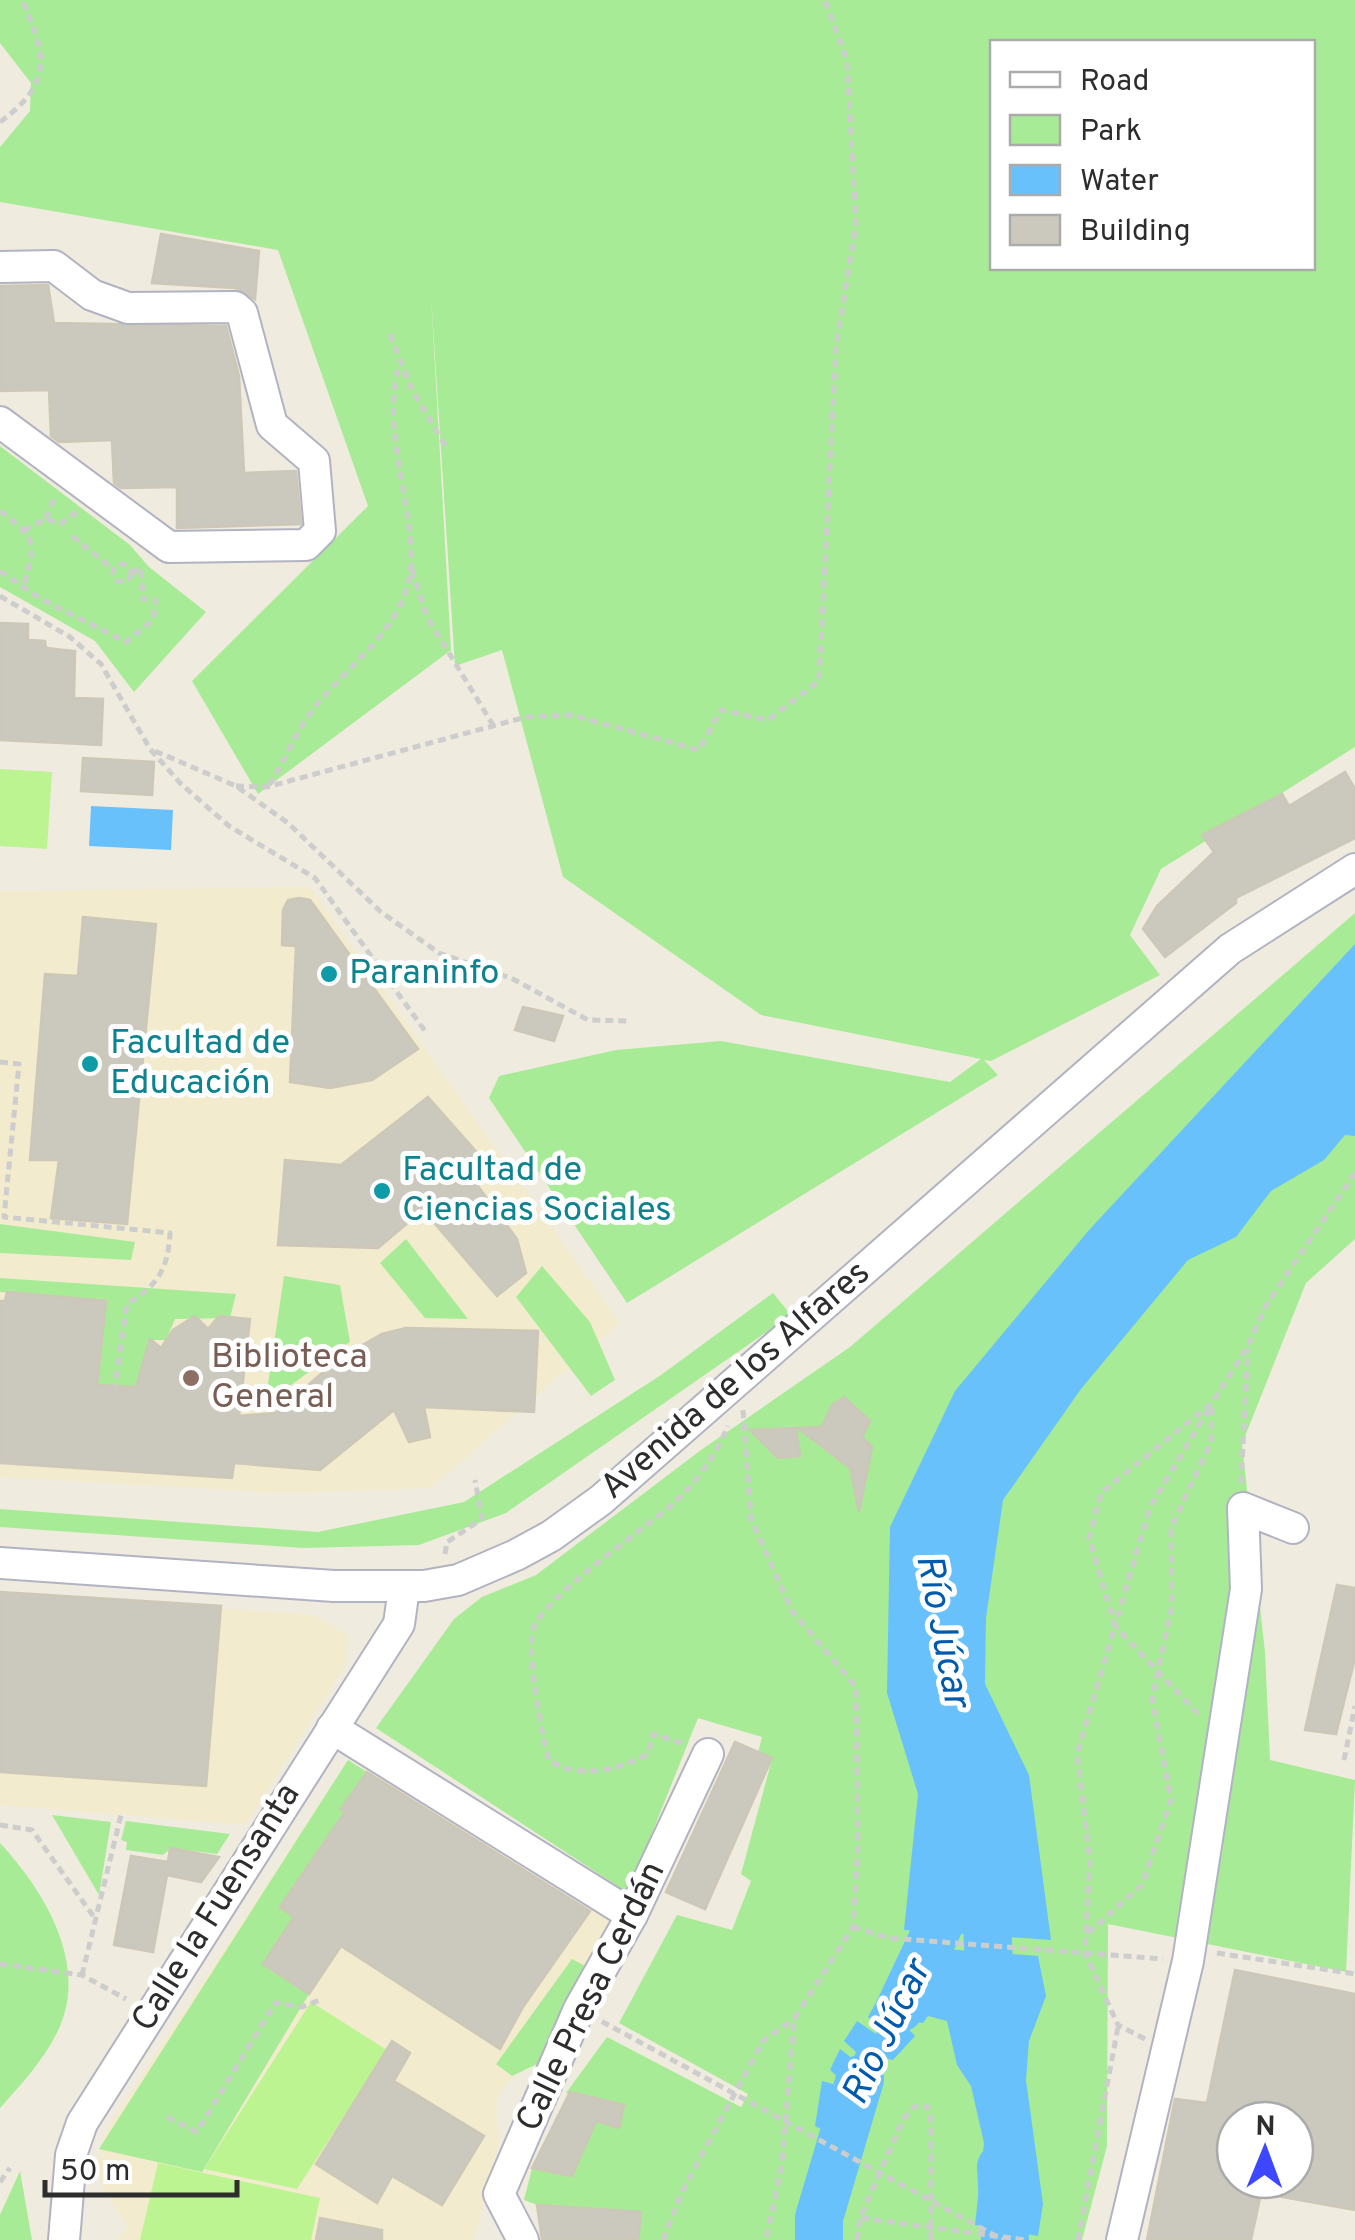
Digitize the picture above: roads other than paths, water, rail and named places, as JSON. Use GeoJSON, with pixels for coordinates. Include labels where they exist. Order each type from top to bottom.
{"type":"FeatureCollection","features":[{"type":"Feature","properties":{"kind":"street"},"geometry":{"type":"LineString","coordinates":[[0,267],[54,266],[92,294],[128,308],[234,308],[242,313],[272,425],[314,461],[320,531],[306,545],[169,547],[0,422]]}},
{"type":"Feature","properties":{"kind":"street","name":"Avenida de los Alfares"},"geometry":{"type":"LineString","coordinates":[[0,1563],[404,1588],[458,1580],[552,1536],[601,1500],[1230,950],[1355,869]]}},
{"type":"Feature","properties":{"kind":"street"},"geometry":{"type":"LineString","coordinates":[[1122,2240],[1170,2052],[1189,1955],[1246,1589],[1242,1508],[1293,1528],[1244,1546]]}},
{"type":"Feature","properties":{"kind":"street","name":"Calle la Fuensanta"},"geometry":{"type":"LineString","coordinates":[[64,2240],[71,2155],[82,2122],[399,1624],[404,1588]]}},
{"type":"Feature","properties":{"kind":"street"},"geometry":{"type":"LineString","coordinates":[[332,1728],[632,1915]]}},
{"type":"Feature","properties":{"kind":"street","name":"Calle Presa Cerdán"},"geometry":{"type":"LineString","coordinates":[[523,2240],[500,2194],[578,2009],[632,1915],[708,1754]]}},
{"type":"Feature","properties":{"kind":"water"},"geometry":{"type":"Polygon","coordinates":[[[91,806],[173,810],[171,850],[89,846],[91,806]]]}},
{"type":"Feature","properties":{"kind":"water"},"geometry":{"type":"Polygon","coordinates":[[[1355,944],[1355,1136],[1345,1135],[1324,1160],[1271,1191],[1236,1237],[1188,1260],[1081,1389],[1003,1500],[986,1618],[985,1684],[1029,1775],[1051,1940],[904,1930],[918,1794],[887,1693],[890,1527],[955,1391],[1089,1230],[1355,944]]]}},
{"type":"Feature","properties":{"kind":"water"},"geometry":{"type":"Polygon","coordinates":[[[906,1946],[1038,1956],[1046,1996],[1029,2041],[1026,2080],[1043,2204],[1038,2236],[975,2225],[984,2143],[971,2086],[957,2065],[947,2021],[928,2016],[923,2023],[900,2020],[915,2036],[893,2060],[878,2057],[874,2067],[887,2071],[857,2095],[864,2096],[854,2146],[815,2126],[822,2081],[836,2085],[841,2080],[830,2070],[840,2049],[853,2059],[856,2052],[844,2041],[857,2021],[876,2034],[879,2026],[868,2017],[887,1982],[900,1998],[901,1990],[892,1981],[908,1971],[906,1946]]]}},
{"type":"Feature","properties":{"kind":"water"},"geometry":{"type":"Polygon","coordinates":[[[819,2150],[844,2163],[835,2240],[807,2237],[819,2150]]]}},
{"type":"Feature","properties":{"kind":"waterway","name":"Río Júcar"},"geometry":{"type":"LineString","coordinates":[[984,1872],[992,2015]]}},
{"type":"Feature","properties":{"kind":"waterway","name":"Rio Júcar"},"geometry":{"type":"LineString","coordinates":[[900,2008],[963,1874]]}},
{"type":"Feature","properties":{"kind":"waterway","name":"Rio Júcar"},"geometry":{"type":"LineString","coordinates":[[819,2240],[819,2218],[860,2079]]}},
{"type":"Feature","properties":{"kind":"waterway","name":"Río Júcar"},"geometry":{"type":"LineString","coordinates":[[1001,2167],[1005,2240]]}},
{"type":"Feature","properties":{"kind":"place","name":"Paraninfo"},"geometry":{"type":"Point","coordinates":[329,974]}},
{"type":"Feature","properties":{"kind":"place","name":"Facultad de Educación"},"geometry":{"type":"Point","coordinates":[90,1064]}},
{"type":"Feature","properties":{"kind":"place","name":"Facultad de Ciencias Sociales"},"geometry":{"type":"Point","coordinates":[382,1191]}},
{"type":"Feature","properties":{"kind":"place","name":"Biblioteca General"},"geometry":{"type":"Point","coordinates":[191,1378]}}]}
